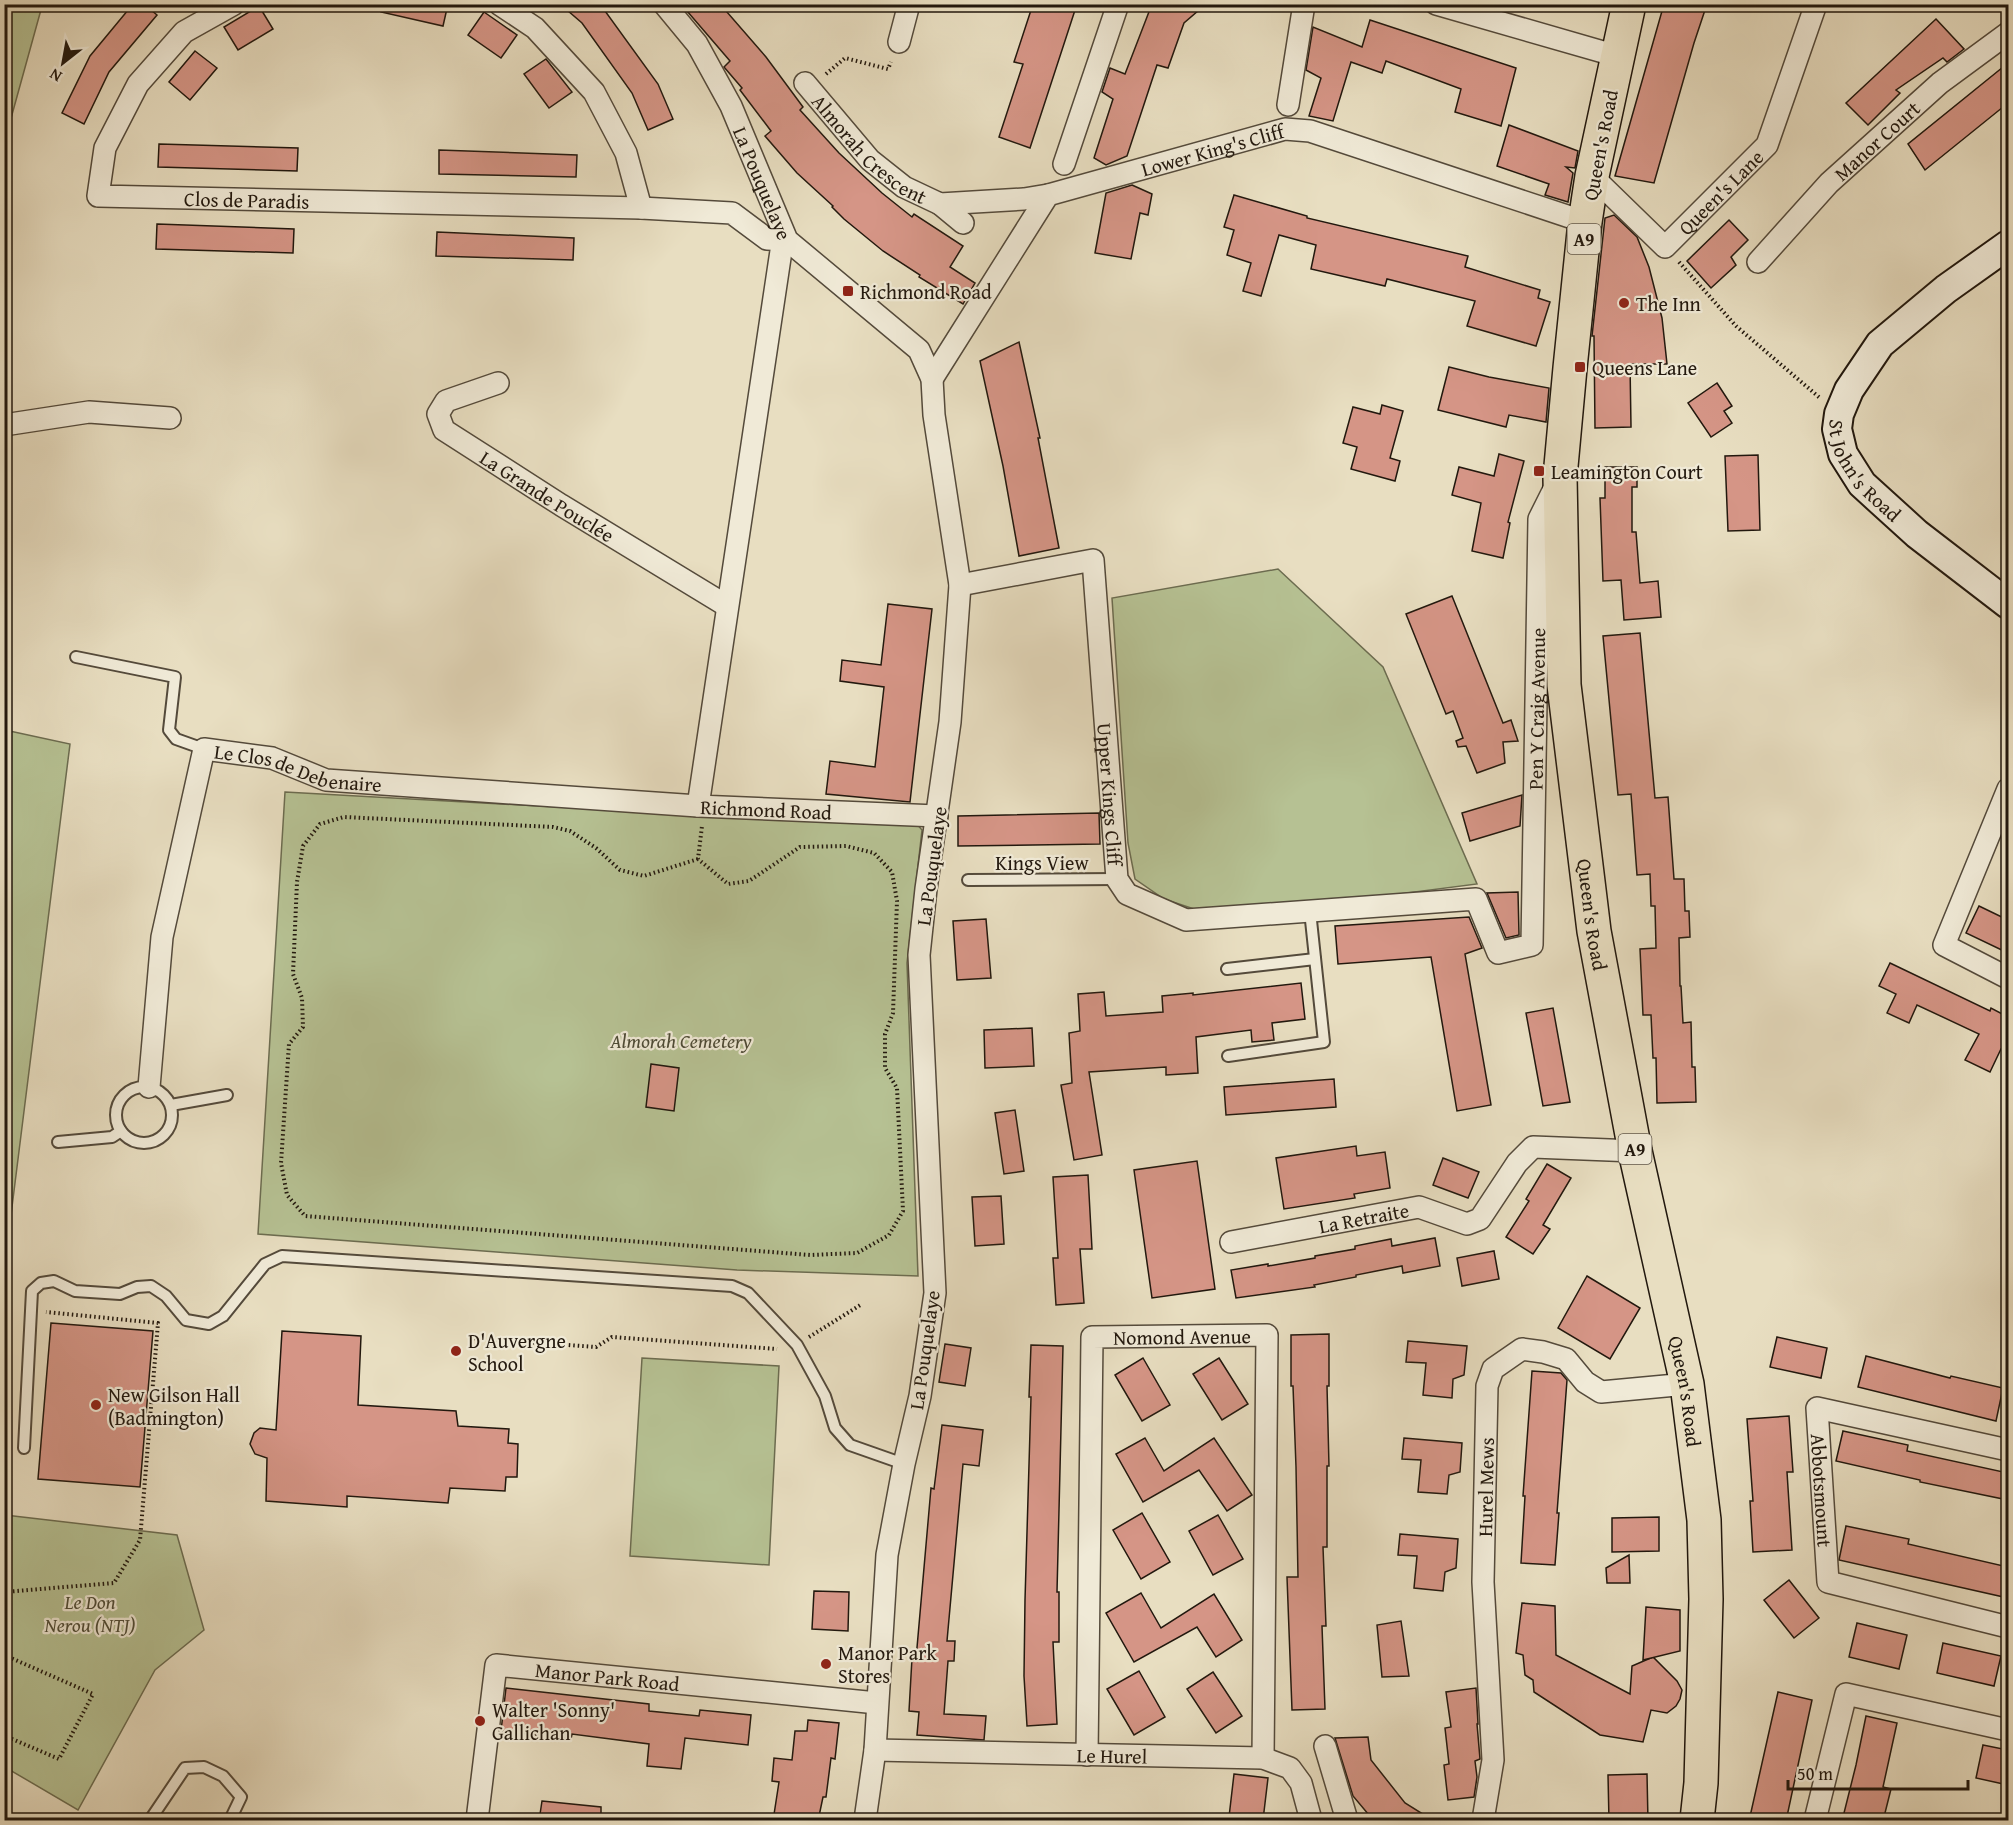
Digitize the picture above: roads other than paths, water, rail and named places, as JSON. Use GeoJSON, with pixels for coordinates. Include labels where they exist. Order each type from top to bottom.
{"type":"FeatureCollection","features":[{"type":"Feature","properties":{"kind":"main road","name":"Queen's Road"},"geometry":{"type":"LineString","coordinates":[[1629,4],[1592,176],[1585,222],[1560,477],[1564,686],[1594,931],[1635,1151],[1687,1384],[1704,1531],[1706,1599],[1701,1782],[1697,1821]]}},
{"type":"Feature","properties":{"kind":"main road","name":"St John's Road"},"geometry":{"type":"LineString","coordinates":[[2008,245],[1947,289],[1880,344],[1848,390],[1839,414],[1837,429],[1843,454],[1862,484],[1917,534],[2008,604]]}},
{"type":"Feature","properties":{"kind":"street","name":"Clos de Paradis"},"geometry":{"type":"LineString","coordinates":[[234,4],[184,32],[138,84],[105,148],[98,195],[641,208],[732,213],[767,239],[787,240]]}},
{"type":"Feature","properties":{"kind":"street"},"geometry":{"type":"LineString","coordinates":[[499,4],[535,28],[594,92],[626,153],[641,208]]}},
{"type":"Feature","properties":{"kind":"street","name":"La Pouquelaye"},"geometry":{"type":"LineString","coordinates":[[664,4],[697,44],[731,106],[787,240],[919,350],[932,379],[934,415],[960,585],[951,722],[926,889],[919,955],[935,1293],[920,1396],[904,1464],[887,1555],[874,1750],[865,1821]]}},
{"type":"Feature","properties":{"kind":"street"},"geometry":{"type":"LineString","coordinates":[[899,42],[909,4]]}},
{"type":"Feature","properties":{"kind":"street"},"geometry":{"type":"LineString","coordinates":[[1064,164],[1118,4]]}},
{"type":"Feature","properties":{"kind":"street"},"geometry":{"type":"LineString","coordinates":[[1288,105],[1304,4]]}},
{"type":"Feature","properties":{"kind":"street"},"geometry":{"type":"LineString","coordinates":[[1436,4],[1617,56]]}},
{"type":"Feature","properties":{"kind":"street","name":"Queen's Lane"},"geometry":{"type":"LineString","coordinates":[[1592,176],[1665,247],[1767,146],[1816,4]]}},
{"type":"Feature","properties":{"kind":"street","name":"Manor Court"},"geometry":{"type":"LineString","coordinates":[[1758,262],[1829,183],[1940,83],[2008,33]]}},
{"type":"Feature","properties":{"kind":"street","name":"Almorah Crescent"},"geometry":{"type":"LineString","coordinates":[[808,86],[870,160],[904,187],[940,204],[1024,199],[1048,195]]}},
{"type":"Feature","properties":{"kind":"street","name":"Lower King's Cliff"},"geometry":{"type":"LineString","coordinates":[[1048,195],[1285,129],[1310,131],[1585,222]]}},
{"type":"Feature","properties":{"kind":"street"},"geometry":{"type":"LineString","coordinates":[[932,379],[1048,195]]}},
{"type":"Feature","properties":{"kind":"street"},"geometry":{"type":"LineString","coordinates":[[940,204],[963,223]]}},
{"type":"Feature","properties":{"kind":"street","name":"Richmond Road"},"geometry":{"type":"LineString","coordinates":[[787,240],[781,250],[698,806],[937,816]]}},
{"type":"Feature","properties":{"kind":"street","name":"La Grande Pouclée"},"geometry":{"type":"LineString","coordinates":[[498,383],[446,401],[438,414],[444,430],[561,505],[727,606]]}},
{"type":"Feature","properties":{"kind":"street"},"geometry":{"type":"LineString","coordinates":[[4,425],[89,412],[170,418]]}},
{"type":"Feature","properties":{"kind":"street","name":"Pen Y Craig Avenue"},"geometry":{"type":"LineString","coordinates":[[1532,945],[1539,519],[1560,477]]}},
{"type":"Feature","properties":{"kind":"street","name":"Upper Kings Cliff"},"geometry":{"type":"LineString","coordinates":[[960,585],[1093,560],[1117,879],[1127,894],[1186,920],[1476,899],[1498,953],[1532,945]]}},
{"type":"Feature","properties":{"kind":"street","name":"Le Clos de Debenaire"},"geometry":{"type":"LineString","coordinates":[[149,1087],[162,937],[204,749],[272,758],[326,780],[698,806]]}},
{"type":"Feature","properties":{"kind":"street"},"geometry":{"type":"LineString","coordinates":[[2008,789],[1944,945],[2008,978]]}},
{"type":"Feature","properties":{"kind":"street","name":"La Retraite"},"geometry":{"type":"LineString","coordinates":[[1231,1242],[1419,1207],[1467,1224],[1480,1219],[1516,1163],[1533,1147],[1635,1151]]}},
{"type":"Feature","properties":{"kind":"street","name":"Nomond Avenue"},"geometry":{"type":"LineString","coordinates":[[1087,1755],[1092,1337],[1267,1335],[1263,1758]]}},
{"type":"Feature","properties":{"kind":"street","name":"Hurel Mews"},"geometry":{"type":"LineString","coordinates":[[1483,1821],[1493,1760],[1483,1582],[1487,1386],[1493,1370],[1522,1349],[1544,1352],[1566,1359],[1585,1382],[1601,1392],[1687,1384]]}},
{"type":"Feature","properties":{"kind":"street","name":"Abbotsmount"},"geometry":{"type":"LineString","coordinates":[[2008,1450],[1817,1408],[1828,1582],[2008,1627]]}},
{"type":"Feature","properties":{"kind":"street","name":"Manor Park Road"},"geometry":{"type":"LineString","coordinates":[[477,1821],[496,1665],[877,1703]]}},
{"type":"Feature","properties":{"kind":"street"},"geometry":{"type":"LineString","coordinates":[[1815,1821],[1846,1694],[2008,1730]]}},
{"type":"Feature","properties":{"kind":"street"},"geometry":{"type":"LineString","coordinates":[[1325,1746],[1347,1821]]}},
{"type":"Feature","properties":{"kind":"street","name":"Le Hurel"},"geometry":{"type":"LineString","coordinates":[[874,1750],[1263,1758],[1290,1768],[1301,1783],[1311,1821]]}},
{"type":"Feature","properties":{"kind":"lane"},"geometry":{"type":"LineString","coordinates":[[76,657],[175,677],[170,730],[176,739],[204,749]]}},
{"type":"Feature","properties":{"kind":"lane","name":"Kings View"},"geometry":{"type":"LineString","coordinates":[[968,880],[1117,879]]}},
{"type":"Feature","properties":{"kind":"lane"},"geometry":{"type":"LineString","coordinates":[[1228,1056],[1324,1042],[1310,911]]}},
{"type":"Feature","properties":{"kind":"lane"},"geometry":{"type":"LineString","coordinates":[[1227,969],[1315,959]]}},
{"type":"Feature","properties":{"kind":"lane"},"geometry":{"type":"LineString","coordinates":[[139,1087],[149,1087],[165,1095],[171,1105],[171,1122],[162,1136],[155,1141],[145,1143],[133,1141],[121,1131],[116,1119],[116,1109],[120,1100],[130,1090],[139,1087]]}},
{"type":"Feature","properties":{"kind":"lane"},"geometry":{"type":"LineString","coordinates":[[171,1105],[227,1095]]}},
{"type":"Feature","properties":{"kind":"lane"},"geometry":{"type":"LineString","coordinates":[[58,1142],[112,1137],[121,1131]]}},
{"type":"Feature","properties":{"kind":"lane"},"geometry":{"type":"LineString","coordinates":[[24,1448],[32,1291],[41,1283],[54,1281],[75,1291],[120,1294],[137,1287],[151,1286],[166,1296],[186,1320],[209,1324],[223,1316],[265,1264],[282,1256],[732,1286],[748,1293],[797,1345],[825,1396],[836,1428],[850,1445],[904,1464]]}},
{"type":"Feature","properties":{"kind":"lane"},"geometry":{"type":"LineString","coordinates":[[150,1821],[185,1768],[204,1767],[223,1776],[241,1797],[231,1821]]}},
{"type":"Feature","properties":{"kind":"place","name":"Richmond Road"},"geometry":{"type":"Point","coordinates":[848,291]}},
{"type":"Feature","properties":{"kind":"place","name":"The Inn"},"geometry":{"type":"Point","coordinates":[1624,303]}},
{"type":"Feature","properties":{"kind":"place","name":"Queens Lane"},"geometry":{"type":"Point","coordinates":[1580,367]}},
{"type":"Feature","properties":{"kind":"place","name":"Leamington Court"},"geometry":{"type":"Point","coordinates":[1539,471]}},
{"type":"Feature","properties":{"kind":"place","name":"D'Auvergne School"},"geometry":{"type":"Point","coordinates":[456,1351]}},
{"type":"Feature","properties":{"kind":"place","name":"New Gilson Hall (Badmington)"},"geometry":{"type":"Point","coordinates":[96,1405]}},
{"type":"Feature","properties":{"kind":"place","name":"Manor Park Stores"},"geometry":{"type":"Point","coordinates":[826,1664]}},
{"type":"Feature","properties":{"kind":"place","name":"Walter 'Sonny' Gallichan"},"geometry":{"type":"Point","coordinates":[480,1721]}},
{"type":"Feature","properties":{"kind":"park label","name":"Almorah Cemetery"},"geometry":{"type":"Point","coordinates":[681,1040]}},
{"type":"Feature","properties":{"kind":"park label","name":"Le Don Nerou (NTJ)"},"geometry":{"type":"Point","coordinates":[90,1612]}}]}
